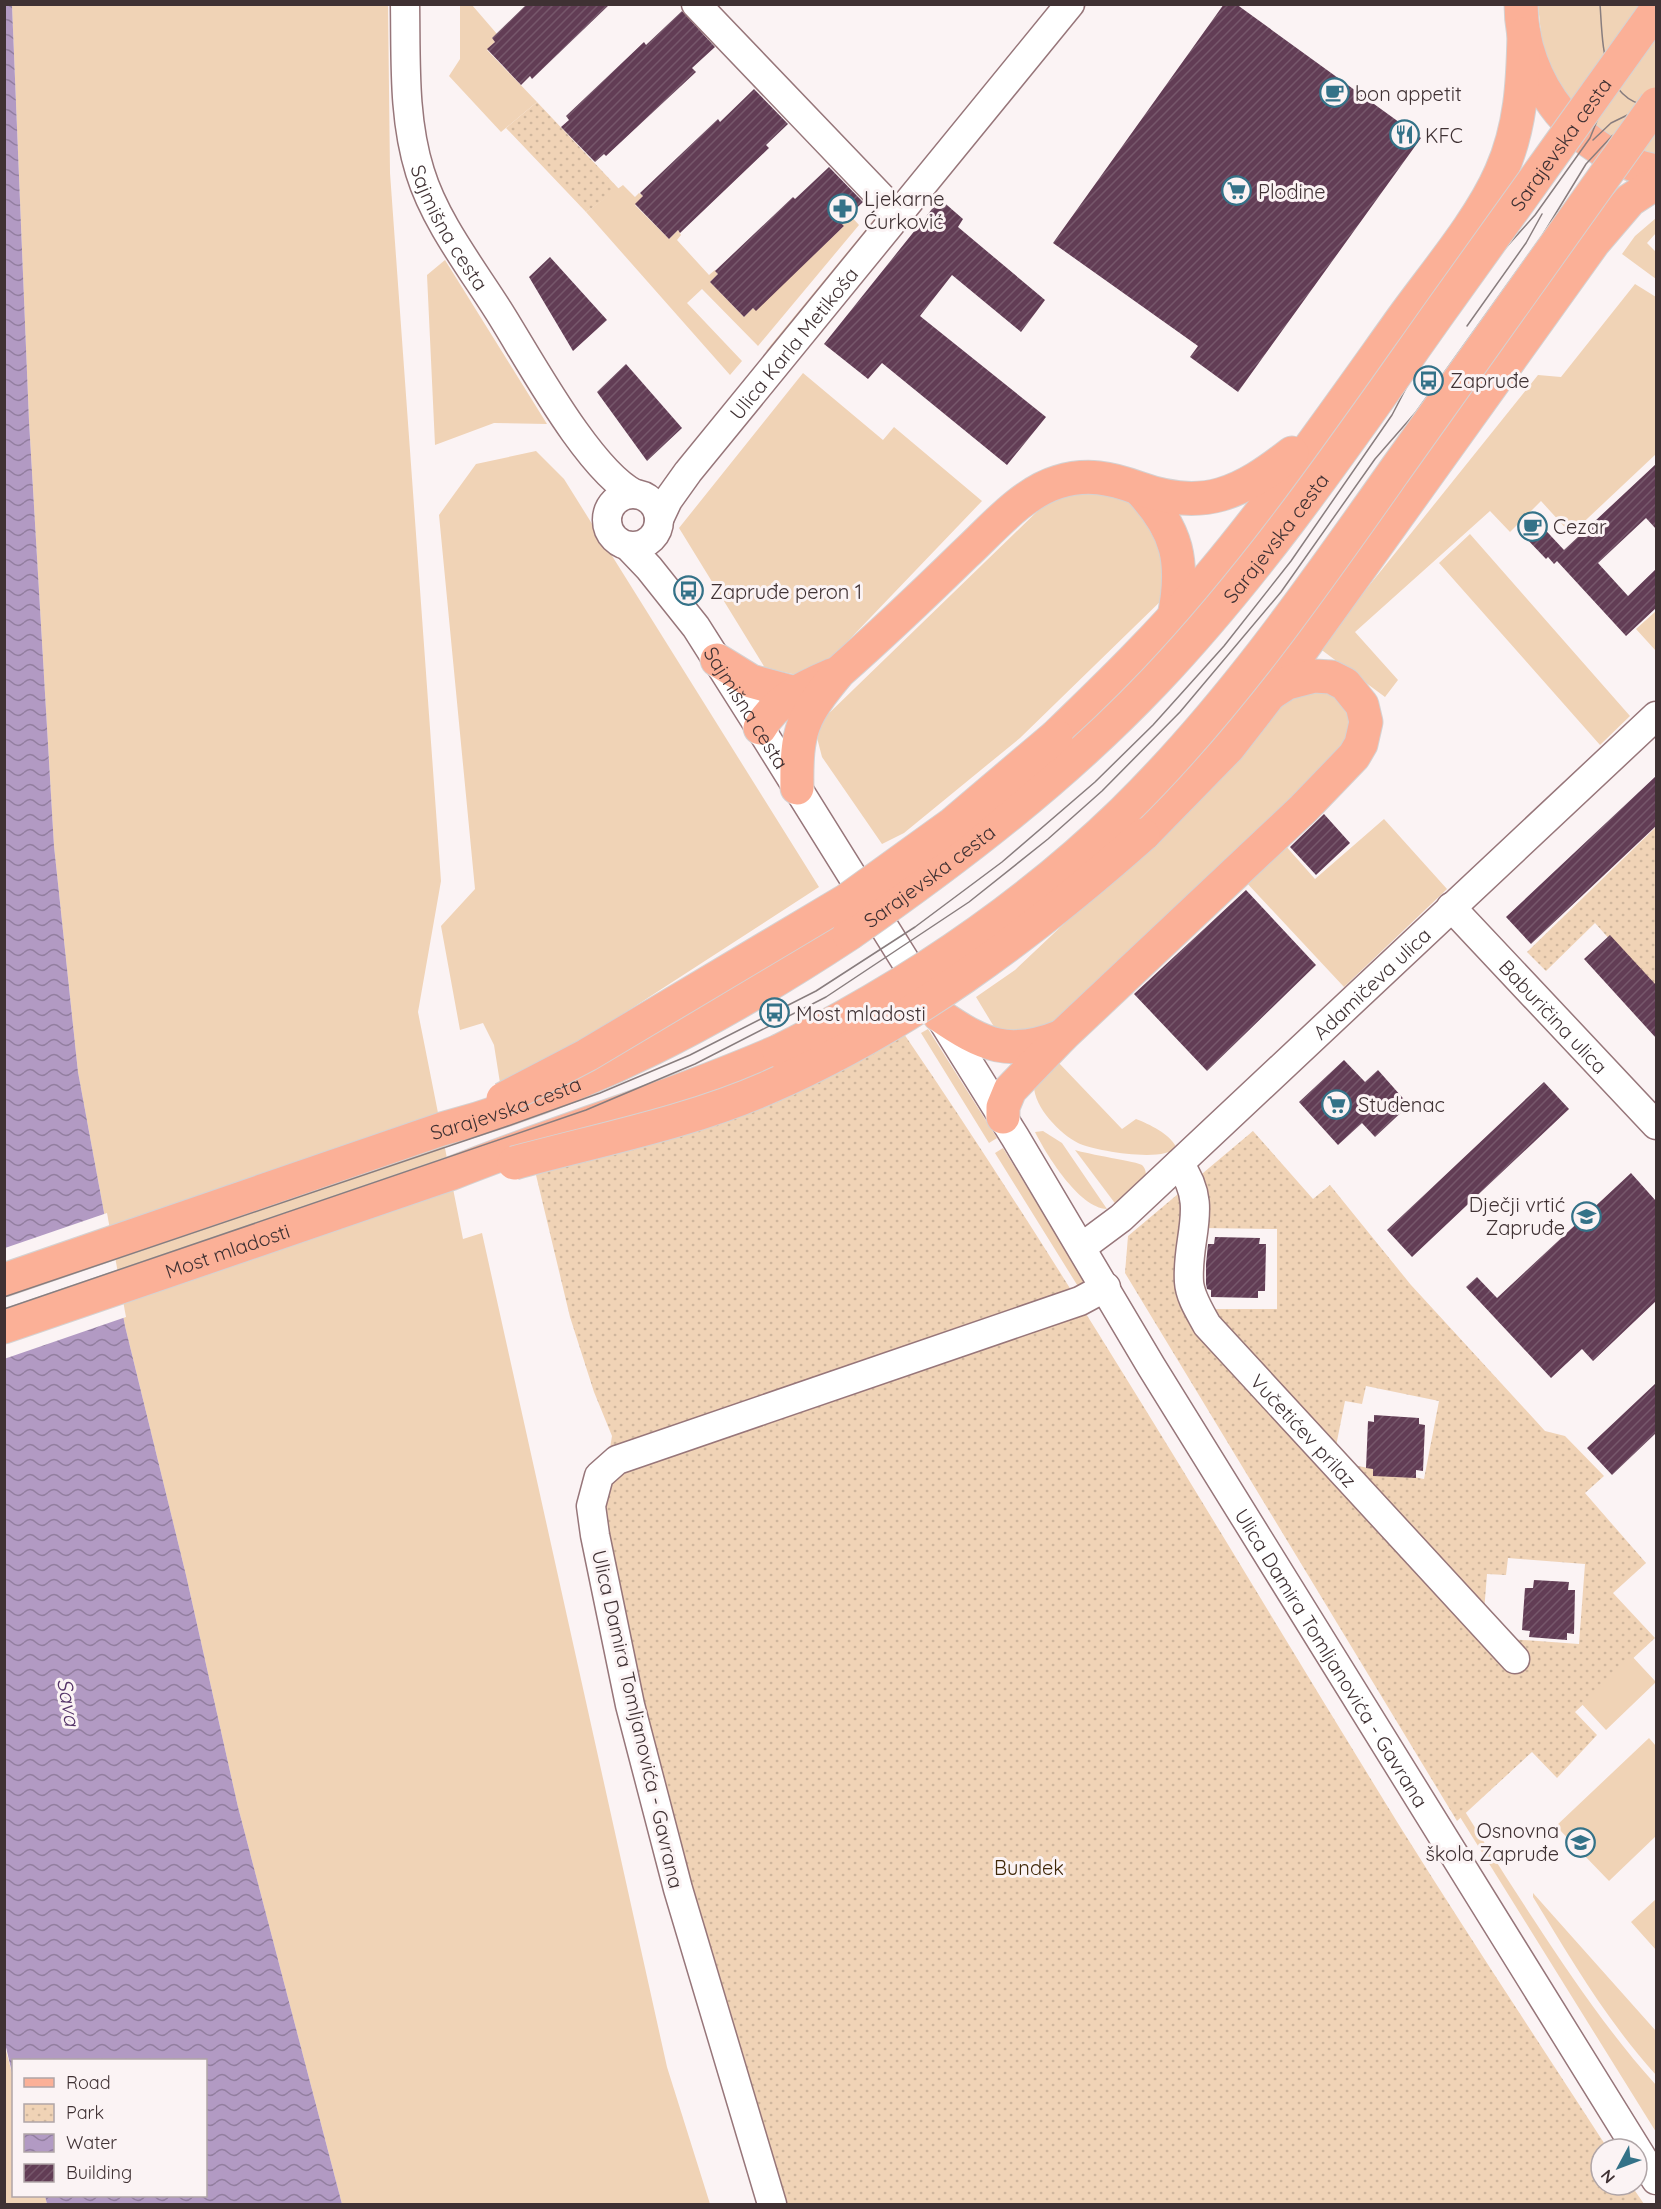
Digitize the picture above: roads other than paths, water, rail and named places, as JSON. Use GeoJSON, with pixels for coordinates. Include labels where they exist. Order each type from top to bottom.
{"type":"FeatureCollection","features":[{"type":"Feature","properties":{"kind":"main road","name":"Sarajevska cesta"},"geometry":{"type":"LineString","coordinates":[[4,1280],[442,1129],[620,1064],[757,993],[933,875],[1039,791],[1093,743],[1192,641],[1295,517],[1656,10]]}},
{"type":"Feature","properties":{"kind":"main road","name":"Sarajevska cesta"},"geometry":{"type":"LineString","coordinates":[[504,1105],[847,900],[951,825],[1056,736],[1174,617],[1263,510],[1319,435],[1495,185],[1516,128],[1522,83],[1522,19]]}},
{"type":"Feature","properties":{"kind":"main road"},"geometry":{"type":"LineString","coordinates":[[1522,19],[1539,78],[1568,122],[1588,141],[1610,156],[1639,168],[1656,171]]}},
{"type":"Feature","properties":{"kind":"main road"},"geometry":{"type":"LineString","coordinates":[[513,1156],[738,1069],[832,1025],[893,989],[979,932],[1056,872],[1106,827],[1173,759],[1244,679],[1353,531],[1656,104]]}},
{"type":"Feature","properties":{"kind":"main road"},"geometry":{"type":"LineString","coordinates":[[513,1156],[691,1115],[766,1088],[814,1066],[896,1021],[990,960],[1077,893],[1143,835],[1229,747],[1270,694],[1594,242],[1630,200],[1656,183]]}},
{"type":"Feature","properties":{"kind":"main road"},"geometry":{"type":"LineString","coordinates":[[760,728],[772,711],[803,701],[839,672],[1014,510],[1044,489],[1066,480],[1091,477],[1122,482],[1139,489],[1177,498],[1197,498],[1234,491],[1265,475],[1298,448],[1319,435]]}},
{"type":"Feature","properties":{"kind":"main road"},"geometry":{"type":"LineString","coordinates":[[1139,489],[1165,520],[1176,544],[1180,568],[1180,588],[1174,617]]}},
{"type":"Feature","properties":{"kind":"main road"},"geometry":{"type":"LineString","coordinates":[[717,660],[751,681],[803,701]]}},
{"type":"Feature","properties":{"kind":"main road"},"geometry":{"type":"LineString","coordinates":[[1003,1117],[1003,1107],[1010,1090],[1062,1036],[1303,809],[1354,756],[1361,744],[1366,722],[1362,705],[1345,684],[1331,677],[1314,676],[1287,683],[1270,694]]}},
{"type":"Feature","properties":{"kind":"main road"},"geometry":{"type":"LineString","coordinates":[[797,788],[798,744],[803,722],[803,701]]}},
{"type":"Feature","properties":{"kind":"main road"},"geometry":{"type":"LineString","coordinates":[[939,1015],[964,1032],[998,1047],[1026,1047],[1062,1036]]}},
{"type":"Feature","properties":{"kind":"main road","name":"Most mladosti"},"geometry":{"type":"LineString","coordinates":[[4,1327],[450,1174],[513,1156]]}},
{"type":"Feature","properties":{"kind":"street","name":"Sajmišna cesta"},"geometry":{"type":"LineString","coordinates":[[405,4],[410,123],[426,189],[452,237],[571,426],[614,479],[649,510],[663,559],[696,627]]}},
{"type":"Feature","properties":{"kind":"street"},"geometry":{"type":"LineString","coordinates":[[696,4],[898,215]]}},
{"type":"Feature","properties":{"kind":"street","name":"Ulica Karla Metikoša"},"geometry":{"type":"LineString","coordinates":[[649,510],[668,500],[687,472],[1070,4]]}},
{"type":"Feature","properties":{"kind":"street","name":"Sajmišna cesta"},"geometry":{"type":"LineString","coordinates":[[571,426],[599,490],[607,521]]}},
{"type":"Feature","properties":{"kind":"street"},"geometry":{"type":"LineString","coordinates":[[627,495],[649,510],[645,543],[628,546],[613,537],[607,521],[612,504],[627,495]]}},
{"type":"Feature","properties":{"kind":"street","name":"Sajmišna cesta"},"geometry":{"type":"LineString","coordinates":[[628,546],[649,568],[696,627],[797,788]]}},
{"type":"Feature","properties":{"kind":"street","name":"Adamičeva ulica"},"geometry":{"type":"LineString","coordinates":[[1082,1247],[1121,1218],[1656,716]]}},
{"type":"Feature","properties":{"kind":"street","name":"Ulica Damira Tomljanovića - Gavrana"},"geometry":{"type":"LineString","coordinates":[[797,788],[1003,1117],[1151,1366],[1656,2180]]}},
{"type":"Feature","properties":{"kind":"street","name":"Baburičina ulica"},"geometry":{"type":"LineString","coordinates":[[1452,907],[1656,1125]]}},
{"type":"Feature","properties":{"kind":"street","name":"Vučetićev prilaz"},"geometry":{"type":"LineString","coordinates":[[1179,1164],[1194,1189],[1189,1282],[1194,1299],[1207,1325],[1515,1659]]}},
{"type":"Feature","properties":{"kind":"street","name":"Ulica Damira Tomljanovića - Gavrana"},"geometry":{"type":"LineString","coordinates":[[772,2205],[678,1889],[630,1706],[591,1506],[599,1476],[617,1460],[1080,1301],[1106,1287]]}},
{"type":"Feature","properties":{"kind":"water","name":"Sava"},"geometry":{"type":"Polygon","coordinates":[[[4,5],[12,5],[29,421],[54,846],[78,1072],[125,1326],[186,1575],[238,1807],[342,2204],[47,2204],[45,2197],[207,2197],[207,2059],[12,2059],[12,2073],[5,2043],[4,5]]]}},
{"type":"Feature","properties":{"kind":"tram line"},"geometry":{"type":"LineString","coordinates":[[1600,4],[1605,54],[1615,84],[1624,95],[1638,103],[1656,107]]}},
{"type":"Feature","properties":{"kind":"tram line"},"geometry":{"type":"LineString","coordinates":[[4,1297],[508,1126],[600,1093],[690,1055],[816,991],[915,927],[1002,862],[1095,782],[1153,725],[1224,646],[1291,561],[1392,415],[1414,373],[1493,262],[1535,215],[1590,138],[1601,111],[1603,56]]}},
{"type":"Feature","properties":{"kind":"tram line"},"geometry":{"type":"LineString","coordinates":[[1593,140],[1611,123],[1648,105]]}},
{"type":"Feature","properties":{"kind":"tram line"},"geometry":{"type":"LineString","coordinates":[[4,1309],[586,1110],[695,1064],[826,997],[969,902],[1048,839],[1102,791],[1180,712],[1281,592],[1375,459],[1416,412],[1542,236],[1586,164],[1612,136],[1656,114]]}},
{"type":"Feature","properties":{"kind":"tram line"},"geometry":{"type":"LineString","coordinates":[[1467,326],[1526,243],[1542,214]]}},
{"type":"Feature","properties":{"kind":"place","name":"bon appetit"},"geometry":{"type":"Point","coordinates":[1334,93]}},
{"type":"Feature","properties":{"kind":"place","name":"KFC"},"geometry":{"type":"Point","coordinates":[1404,135]}},
{"type":"Feature","properties":{"kind":"place","name":"Plodine"},"geometry":{"type":"Point","coordinates":[1237,191]}},
{"type":"Feature","properties":{"kind":"place","name":"Ljekarne Ćurković"},"geometry":{"type":"Point","coordinates":[843,209]}},
{"type":"Feature","properties":{"kind":"place","name":"Zapruđe"},"geometry":{"type":"Point","coordinates":[1429,380]}},
{"type":"Feature","properties":{"kind":"place","name":"Cezar"},"geometry":{"type":"Point","coordinates":[1532,526]}},
{"type":"Feature","properties":{"kind":"place","name":"Zapruđe peron 1"},"geometry":{"type":"Point","coordinates":[689,591]}},
{"type":"Feature","properties":{"kind":"place","name":"Most mladosti"},"geometry":{"type":"Point","coordinates":[775,1013]}},
{"type":"Feature","properties":{"kind":"place","name":"Studenac"},"geometry":{"type":"Point","coordinates":[1337,1104]}},
{"type":"Feature","properties":{"kind":"place","name":"Dječji vrtić Zapruđe"},"geometry":{"type":"Point","coordinates":[1586,1216]}},
{"type":"Feature","properties":{"kind":"place","name":"Osnovna škola Zapruđe"},"geometry":{"type":"Point","coordinates":[1580,1842]}},
{"type":"Feature","properties":{"kind":"park label","name":"Bundek"},"geometry":{"type":"Point","coordinates":[1029,1867]}}]}
